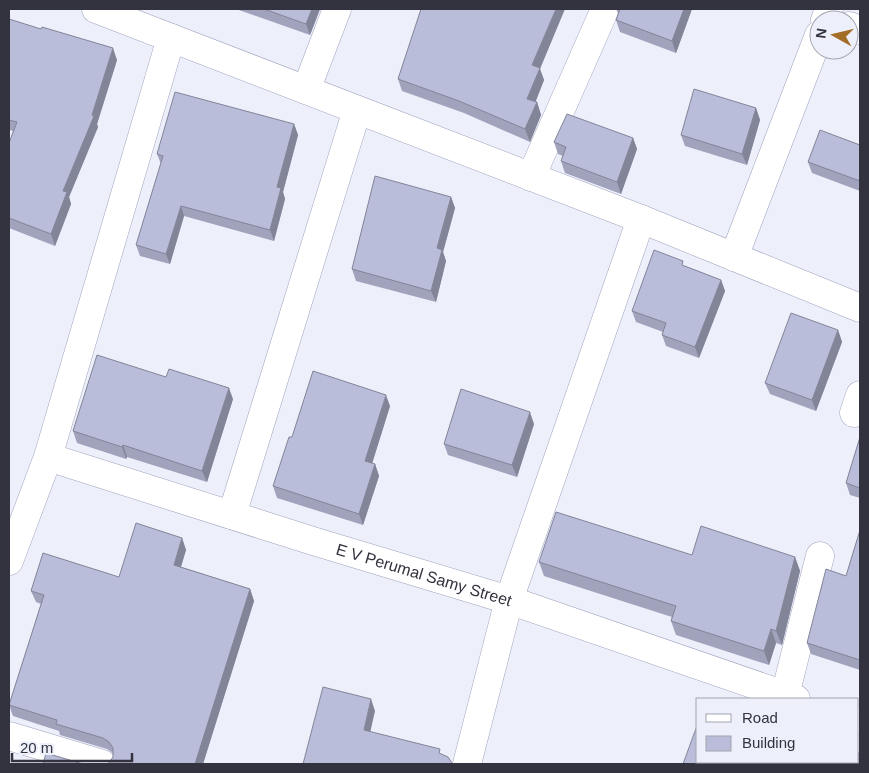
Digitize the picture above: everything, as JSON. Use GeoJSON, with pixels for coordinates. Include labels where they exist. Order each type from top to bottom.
{"type":"FeatureCollection","features":[{"type":"Feature","properties":{"kind":"street"},"geometry":{"type":"LineString","coordinates":[[96,9],[641,219],[860,308]]}},
{"type":"Feature","properties":{"kind":"street"},"geometry":{"type":"LineString","coordinates":[[306,90],[337,9]]}},
{"type":"Feature","properties":{"kind":"street"},"geometry":{"type":"LineString","coordinates":[[531,177],[605,9]]}},
{"type":"Feature","properties":{"kind":"street"},"geometry":{"type":"LineString","coordinates":[[9,561],[48,457],[171,38]]}},
{"type":"Feature","properties":{"kind":"street"},"geometry":{"type":"LineString","coordinates":[[734,257],[809,60]]}},
{"type":"Feature","properties":{"kind":"street"},"geometry":{"type":"LineString","coordinates":[[232,515],[357,110]]}},
{"type":"Feature","properties":{"kind":"street"},"geometry":{"type":"LineString","coordinates":[[467,764],[509,600],[641,219]]}},
{"type":"Feature","properties":{"kind":"street","name":"E V Perumal Samy Street"},"geometry":{"type":"LineString","coordinates":[[48,457],[509,600],[790,697]]}},
{"type":"Feature","properties":{"kind":"street"},"geometry":{"type":"LineString","coordinates":[[790,697],[820,556]]}},
{"type":"Feature","properties":{"kind":"street"},"geometry":{"type":"LineString","coordinates":[[9,736],[102,764]]}},
{"type":"Feature","properties":{"kind":"building"},"geometry":{"type":"Polygon","coordinates":[[[264,9],[312,9],[306,24],[264,9]]]}},
{"type":"Feature","properties":{"kind":"building"},"geometry":{"type":"Polygon","coordinates":[[[421,9],[556,9],[532,65],[540,68],[527,99],[537,102],[525,129],[459,101],[398,79],[421,9]]]}},
{"type":"Feature","properties":{"kind":"building"},"geometry":{"type":"Polygon","coordinates":[[[620,9],[684,9],[672,41],[616,20],[620,9]]]}},
{"type":"Feature","properties":{"kind":"building"},"geometry":{"type":"Polygon","coordinates":[[[9,19],[113,48],[92,115],[94,116],[63,191],[67,192],[51,234],[9,218],[9,143],[17,122],[9,120],[9,19]]]}},
{"type":"Feature","properties":{"kind":"building"},"geometry":{"type":"Polygon","coordinates":[[[694,89],[756,108],[742,154],[681,135],[694,89]]]}},
{"type":"Feature","properties":{"kind":"building"},"geometry":{"type":"Polygon","coordinates":[[[175,92],[294,124],[277,187],[281,188],[270,230],[181,206],[166,254],[136,245],[163,156],[157,154],[175,92]]]}},
{"type":"Feature","properties":{"kind":"building"},"geometry":{"type":"Polygon","coordinates":[[[567,114],[633,138],[617,182],[561,161],[566,147],[554,142],[567,114]]]}},
{"type":"Feature","properties":{"kind":"building"},"geometry":{"type":"Polygon","coordinates":[[[820,130],[860,145],[860,181],[808,162],[820,130]]]}},
{"type":"Feature","properties":{"kind":"building"},"geometry":{"type":"Polygon","coordinates":[[[375,176],[451,197],[437,248],[442,250],[431,291],[352,269],[375,176]]]}},
{"type":"Feature","properties":{"kind":"building"},"geometry":{"type":"Polygon","coordinates":[[[654,250],[683,261],[682,265],[721,280],[695,347],[662,335],[666,323],[632,311],[654,250]]]}},
{"type":"Feature","properties":{"kind":"building"},"geometry":{"type":"Polygon","coordinates":[[[791,313],[838,330],[812,400],[765,383],[791,313]]]}},
{"type":"Feature","properties":{"kind":"building"},"geometry":{"type":"Polygon","coordinates":[[[97,355],[166,377],[169,369],[229,388],[202,471],[73,431],[97,355]]]}},
{"type":"Feature","properties":{"kind":"building"},"geometry":{"type":"Polygon","coordinates":[[[313,371],[386,395],[365,461],[375,464],[359,514],[273,486],[289,437],[292,437],[313,371]]]}},
{"type":"Feature","properties":{"kind":"building"},"geometry":{"type":"Polygon","coordinates":[[[461,389],[530,412],[512,465],[444,444],[461,389]]]}},
{"type":"Feature","properties":{"kind":"building"},"geometry":{"type":"Polygon","coordinates":[[[860,437],[860,488],[846,483],[860,437]]]}},
{"type":"Feature","properties":{"kind":"building"},"geometry":{"type":"Polygon","coordinates":[[[556,512],[692,555],[701,526],[795,557],[776,631],[771,629],[764,651],[671,621],[676,606],[539,562],[556,512]]]}},
{"type":"Feature","properties":{"kind":"building"},"geometry":{"type":"Polygon","coordinates":[[[136,523],[182,538],[174,565],[250,589],[195,764],[108,764],[113,757],[113,748],[103,738],[56,724],[57,720],[9,705],[44,595],[31,591],[43,553],[119,577],[136,523]]]}},
{"type":"Feature","properties":{"kind":"building"},"geometry":{"type":"Polygon","coordinates":[[[860,530],[860,660],[807,643],[826,569],[846,576],[860,530]]]}},
{"type":"Feature","properties":{"kind":"building"},"geometry":{"type":"Polygon","coordinates":[[[323,687],[371,699],[364,730],[440,749],[439,753],[448,757],[453,764],[303,764],[323,687]]]}},
{"type":"Feature","properties":{"kind":"building"},"geometry":{"type":"Polygon","coordinates":[[[696,728],[696,763],[736,763],[735,764],[683,764],[696,728]]]}},
{"type":"Feature","properties":{"kind":"building"},"geometry":{"type":"Polygon","coordinates":[[[46,753],[83,764],[43,764],[46,753]]]}},
{"type":"Feature","properties":{"kind":"building"},"geometry":{"type":"Polygon","coordinates":[[[860,754],[860,764],[813,764],[859,763],[860,754]]]}}]}
